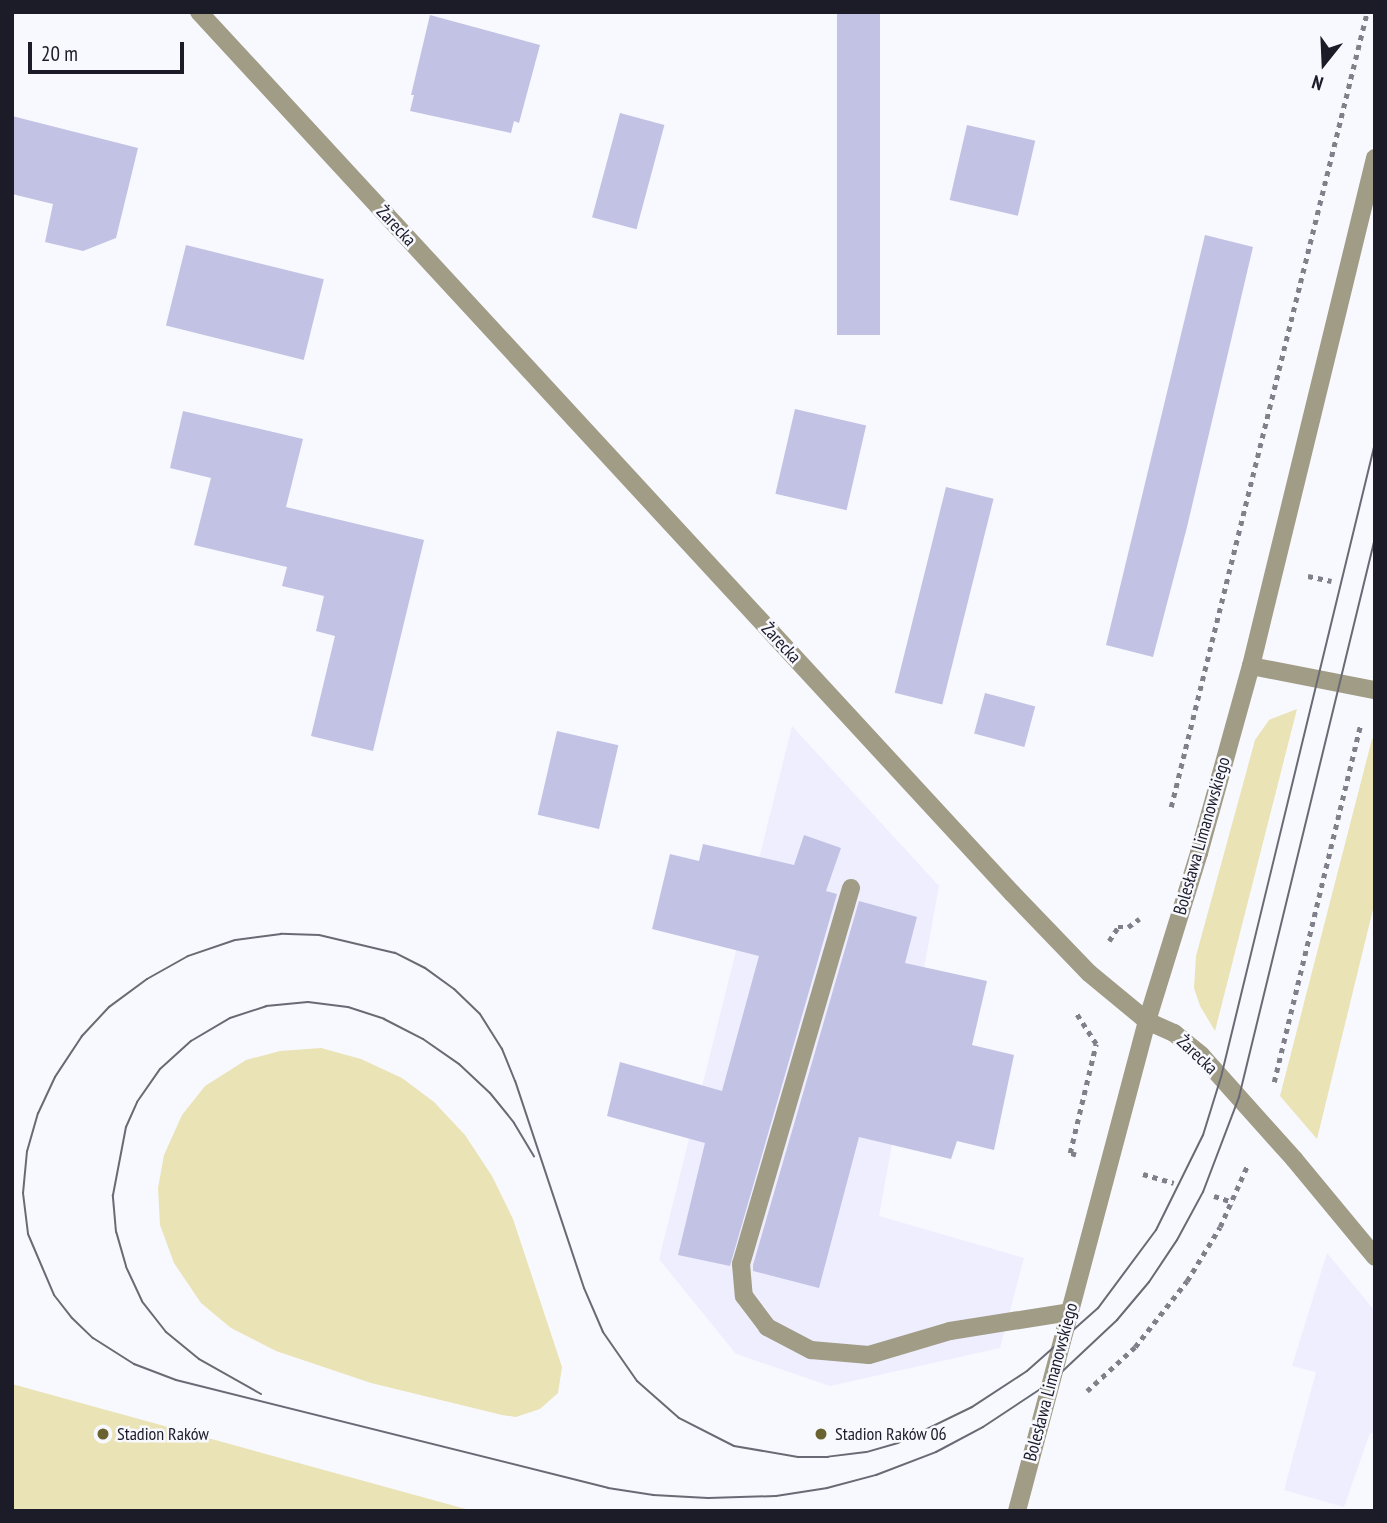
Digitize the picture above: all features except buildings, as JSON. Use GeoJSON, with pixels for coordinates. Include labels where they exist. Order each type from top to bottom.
{"type":"FeatureCollection","features":[{"type":"Feature","properties":{"kind":"street","name":"Żarecka"},"geometry":{"type":"LineString","coordinates":[[199,12],[1012,893],[1089,973],[1147,1021],[1174,1033],[1201,1055],[1294,1158],[1375,1257]]}},
{"type":"Feature","properties":{"kind":"street","name":"Bolesława Limanowskiego"},"geometry":{"type":"LineString","coordinates":[[1017,1511],[1147,1021],[1199,853],[1251,666],[1375,158]]}},
{"type":"Feature","properties":{"kind":"street"},"geometry":{"type":"LineString","coordinates":[[1251,666],[1375,690]]}},
{"type":"Feature","properties":{"kind":"street"},"geometry":{"type":"LineString","coordinates":[[851,888],[741,1264],[744,1296],[767,1327],[811,1350],[869,1355],[950,1331],[1070,1312]]}},
{"type":"Feature","properties":{"kind":"path"},"geometry":{"type":"LineString","coordinates":[[1170,809],[1367,12]]}},
{"type":"Feature","properties":{"kind":"path"},"geometry":{"type":"LineString","coordinates":[[1271,1091],[1362,718]]}},
{"type":"Feature","properties":{"kind":"path"},"geometry":{"type":"LineString","coordinates":[[1109,942],[1118,927],[1128,927],[1136,922],[1143,910]]}},
{"type":"Feature","properties":{"kind":"path"},"geometry":{"type":"LineString","coordinates":[[1069,1003],[1096,1044],[1070,1153],[1080,1155]]}},
{"type":"Feature","properties":{"kind":"path"},"geometry":{"type":"LineString","coordinates":[[1082,1396],[1135,1347],[1187,1281],[1233,1202],[1252,1154]]}},
{"type":"Feature","properties":{"kind":"path"},"geometry":{"type":"LineString","coordinates":[[1132,1171],[1174,1183]]}},
{"type":"Feature","properties":{"kind":"path"},"geometry":{"type":"LineString","coordinates":[[1214,1196],[1233,1202]]}},
{"type":"Feature","properties":{"kind":"shaded area"},"geometry":{"type":"Polygon","coordinates":[[[1297,709],[1215,1031],[1200,1006],[1194,988],[1196,956],[1255,740],[1269,720],[1297,709]]]}},
{"type":"Feature","properties":{"kind":"shaded area"},"geometry":{"type":"Polygon","coordinates":[[[792,726],[939,886],[879,1216],[1024,1258],[1000,1348],[830,1386],[736,1354],[659,1259],[792,726]]]}},
{"type":"Feature","properties":{"kind":"shaded area"},"geometry":{"type":"Polygon","coordinates":[[[1372,739],[1375,739],[1375,901],[1317,1139],[1280,1096],[1372,739]]]}},
{"type":"Feature","properties":{"kind":"shaded area"},"geometry":{"type":"Polygon","coordinates":[[[321,1048],[361,1059],[402,1078],[434,1102],[465,1135],[492,1176],[513,1219],[562,1367],[558,1393],[540,1409],[516,1417],[502,1415],[371,1383],[276,1351],[231,1328],[201,1303],[174,1263],[160,1225],[158,1188],[164,1155],[182,1115],[205,1086],[246,1060],[280,1051],[321,1048]]]}},
{"type":"Feature","properties":{"kind":"shaded area"},"geometry":{"type":"Polygon","coordinates":[[[1327,1253],[1375,1311],[1375,1434],[1370,1433],[1344,1507],[1284,1490],[1316,1372],[1292,1366],[1327,1253]]]}},
{"type":"Feature","properties":{"kind":"shaded area","name":"Stadion Raków"},"geometry":{"type":"Polygon","coordinates":[[[12,1384],[473,1511],[12,1511],[12,1384]]]}},
{"type":"Feature","properties":{"kind":"tram line"},"geometry":{"type":"LineString","coordinates":[[1375,443],[1221,1077],[1203,1135],[1156,1230],[1098,1308],[1027,1371],[972,1407],[898,1443],[866,1452],[828,1457],[798,1457],[734,1446],[679,1418],[637,1381],[603,1332],[584,1288],[515,1081],[502,1049],[480,1014],[454,989],[425,968],[395,953],[319,935],[281,934],[235,940],[188,956],[147,979],[109,1007],[82,1036],[55,1077],[38,1113],[27,1151],[23,1193],[28,1234],[54,1295],[72,1318],[93,1338],[134,1364],[176,1380],[608,1488],[653,1495],[708,1498],[776,1496],[827,1488],[876,1475],[936,1452],[983,1427],[1051,1382],[1117,1320],[1149,1282],[1177,1240],[1203,1192],[1239,1097],[1375,538]]}},
{"type":"Feature","properties":{"kind":"tram line"},"geometry":{"type":"LineString","coordinates":[[261,1394],[199,1359],[166,1332],[142,1301],[126,1266],[116,1232],[113,1195],[126,1127],[137,1102],[160,1069],[191,1041],[230,1018],[266,1006],[308,1002],[348,1007],[384,1019],[423,1039],[459,1064],[490,1093],[514,1123],[534,1156]]}},
{"type":"Feature","properties":{"kind":"place","name":"Stadion Raków"},"geometry":{"type":"Point","coordinates":[103,1434]}},
{"type":"Feature","properties":{"kind":"place","name":"Stadion Raków 06"},"geometry":{"type":"Point","coordinates":[821,1434]}}]}
